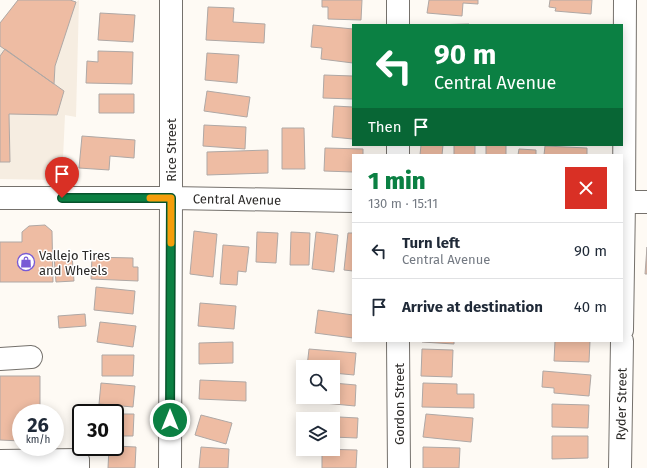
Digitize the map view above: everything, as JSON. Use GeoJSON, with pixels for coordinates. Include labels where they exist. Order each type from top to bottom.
{"type":"FeatureCollection","features":[{"type":"Feature","properties":{"kind":"street","name":"Rice Street"},"geometry":{"type":"LineString","coordinates":[[170,468],[171,0]]}},
{"type":"Feature","properties":{"kind":"street"},"geometry":{"type":"LineString","coordinates":[[398,0],[398,24]]}},
{"type":"Feature","properties":{"kind":"street"},"geometry":{"type":"LineString","coordinates":[[625,0],[623,202],[647,202]]}},
{"type":"Feature","properties":{"kind":"street","name":"Central Avenue"},"geometry":{"type":"LineString","coordinates":[[0,198],[352,200]]}},
{"type":"Feature","properties":{"kind":"street","name":"Gordon Street"},"geometry":{"type":"LineString","coordinates":[[398,342],[398,468]]}},
{"type":"Feature","properties":{"kind":"street","name":"Ryder Street"},"geometry":{"type":"LineString","coordinates":[[620,468],[622,342]]}},
{"type":"Feature","properties":{"kind":"street"},"geometry":{"type":"LineString","coordinates":[[0,359],[31,357]]}},
{"type":"Feature","properties":{"kind":"street"},"geometry":{"type":"LineString","coordinates":[[0,461],[78,460],[78,468]]}},
{"type":"Feature","properties":{"kind":"shaded area"},"geometry":{"type":"Polygon","coordinates":[[[18,0],[70,0],[76,2],[79,0],[76,117],[65,115],[62,180],[0,179],[0,23],[18,0]]]}},
{"type":"Feature","properties":{"kind":"building"},"geometry":{"type":"Polygon","coordinates":[[[18,0],[70,0],[76,2],[55,66],[54,84],[0,46],[0,23],[18,0]]]}},
{"type":"Feature","properties":{"kind":"building"},"geometry":{"type":"Polygon","coordinates":[[[322,0],[362,0],[361,20],[328,19],[328,7],[322,7],[322,0]]]}},
{"type":"Feature","properties":{"kind":"building"},"geometry":{"type":"Polygon","coordinates":[[[429,0],[478,0],[478,4],[463,3],[462,16],[427,13],[429,0]]]}},
{"type":"Feature","properties":{"kind":"building"},"geometry":{"type":"Polygon","coordinates":[[[550,0],[592,0],[591,14],[555,11],[556,8],[549,7],[550,0]]]}},
{"type":"Feature","properties":{"kind":"building"},"geometry":{"type":"Polygon","coordinates":[[[208,7],[234,8],[233,22],[265,24],[264,43],[206,40],[208,7]]]}},
{"type":"Feature","properties":{"kind":"building"},"geometry":{"type":"Polygon","coordinates":[[[100,13],[135,15],[133,42],[98,40],[100,13]]]}},
{"type":"Feature","properties":{"kind":"building"},"geometry":{"type":"Polygon","coordinates":[[[313,25],[352,29],[352,63],[321,59],[322,48],[311,47],[313,25]]]}},
{"type":"Feature","properties":{"kind":"building"},"geometry":{"type":"Polygon","coordinates":[[[5,49],[64,91],[57,115],[9,114],[10,162],[0,162],[0,56],[5,49]]]}},
{"type":"Feature","properties":{"kind":"building"},"geometry":{"type":"Polygon","coordinates":[[[98,51],[133,52],[132,84],[86,83],[87,61],[98,62],[98,51]]]}},
{"type":"Feature","properties":{"kind":"building"},"geometry":{"type":"Polygon","coordinates":[[[207,53],[239,55],[237,83],[205,80],[207,53]]]}},
{"type":"Feature","properties":{"kind":"building"},"geometry":{"type":"Polygon","coordinates":[[[324,75],[352,76],[352,99],[323,98],[324,75]]]}},
{"type":"Feature","properties":{"kind":"building"},"geometry":{"type":"Polygon","coordinates":[[[207,91],[250,97],[247,117],[204,111],[207,91]]]}},
{"type":"Feature","properties":{"kind":"building"},"geometry":{"type":"Polygon","coordinates":[[[99,94],[134,94],[134,113],[99,113],[99,94]]]}},
{"type":"Feature","properties":{"kind":"building"},"geometry":{"type":"Polygon","coordinates":[[[334,106],[352,107],[352,139],[332,137],[334,106]]]}},
{"type":"Feature","properties":{"kind":"building"},"geometry":{"type":"Polygon","coordinates":[[[204,125],[246,127],[245,149],[203,146],[204,125]]]}},
{"type":"Feature","properties":{"kind":"building"},"geometry":{"type":"Polygon","coordinates":[[[282,128],[304,128],[305,169],[282,169],[282,128]]]}},
{"type":"Feature","properties":{"kind":"building"},"geometry":{"type":"Polygon","coordinates":[[[82,136],[135,140],[134,158],[110,156],[109,170],[79,168],[82,136]]]}},
{"type":"Feature","properties":{"kind":"building"},"geometry":{"type":"Polygon","coordinates":[[[421,146],[443,146],[442,154],[420,154],[421,146]]]}},
{"type":"Feature","properties":{"kind":"building"},"geometry":{"type":"Polygon","coordinates":[[[454,146],[475,146],[475,154],[454,154],[454,146]]]}},
{"type":"Feature","properties":{"kind":"building"},"geometry":{"type":"Polygon","coordinates":[[[486,146],[506,146],[506,154],[486,154],[486,146]]]}},
{"type":"Feature","properties":{"kind":"building"},"geometry":{"type":"Polygon","coordinates":[[[545,146],[587,148],[587,154],[544,154],[545,146]]]}},
{"type":"Feature","properties":{"kind":"building"},"geometry":{"type":"Polygon","coordinates":[[[325,148],[363,149],[363,154],[352,154],[352,172],[324,171],[325,148]]]}},
{"type":"Feature","properties":{"kind":"building"},"geometry":{"type":"Polygon","coordinates":[[[519,149],[536,150],[536,154],[518,154],[519,149]]]}},
{"type":"Feature","properties":{"kind":"building"},"geometry":{"type":"Polygon","coordinates":[[[268,150],[268,173],[207,175],[207,152],[268,150]]]}},
{"type":"Feature","properties":{"kind":"building","name":"Vallejo Tires and Wheels"},"geometry":{"type":"Polygon","coordinates":[[[45,225],[52,231],[53,282],[0,282],[0,242],[22,242],[22,232],[29,226],[45,225]]]}},
{"type":"Feature","properties":{"kind":"building"},"geometry":{"type":"Polygon","coordinates":[[[194,231],[217,234],[213,277],[190,274],[194,231]]]}},
{"type":"Feature","properties":{"kind":"building"},"geometry":{"type":"Polygon","coordinates":[[[257,232],[278,233],[276,263],[256,262],[257,232]]]}},
{"type":"Feature","properties":{"kind":"building"},"geometry":{"type":"Polygon","coordinates":[[[291,232],[310,233],[309,265],[290,265],[291,232]]]}},
{"type":"Feature","properties":{"kind":"building"},"geometry":{"type":"Polygon","coordinates":[[[316,232],[338,235],[334,272],[312,269],[316,232]]]}},
{"type":"Feature","properties":{"kind":"building"},"geometry":{"type":"Polygon","coordinates":[[[348,233],[352,233],[352,271],[344,270],[348,233]]]}},
{"type":"Feature","properties":{"kind":"building"},"geometry":{"type":"Polygon","coordinates":[[[223,245],[249,247],[246,272],[238,271],[237,285],[220,284],[223,245]]]}},
{"type":"Feature","properties":{"kind":"building"},"geometry":{"type":"Polygon","coordinates":[[[647,247],[647,274],[645,274],[647,247]]]}},
{"type":"Feature","properties":{"kind":"building"},"geometry":{"type":"Polygon","coordinates":[[[72,255],[74,281],[56,282],[54,256],[72,255]]]}},
{"type":"Feature","properties":{"kind":"building"},"geometry":{"type":"Polygon","coordinates":[[[92,257],[133,258],[133,267],[138,267],[138,281],[91,279],[92,257]]]}},
{"type":"Feature","properties":{"kind":"building"},"geometry":{"type":"Polygon","coordinates":[[[96,287],[135,291],[133,314],[94,310],[96,287]]]}},
{"type":"Feature","properties":{"kind":"building"},"geometry":{"type":"Polygon","coordinates":[[[200,303],[236,306],[234,329],[198,326],[200,303]]]}},
{"type":"Feature","properties":{"kind":"building"},"geometry":{"type":"Polygon","coordinates":[[[318,310],[352,315],[352,338],[315,333],[318,310]]]}},
{"type":"Feature","properties":{"kind":"building"},"geometry":{"type":"Polygon","coordinates":[[[85,314],[86,326],[59,328],[58,316],[85,314]]]}},
{"type":"Feature","properties":{"kind":"building"},"geometry":{"type":"Polygon","coordinates":[[[100,322],[136,326],[133,347],[97,342],[100,322]]]}},
{"type":"Feature","properties":{"kind":"building"},"geometry":{"type":"Polygon","coordinates":[[[233,342],[233,363],[199,364],[199,343],[233,342]]]}},
{"type":"Feature","properties":{"kind":"building"},"geometry":{"type":"Polygon","coordinates":[[[422,342],[454,342],[454,344],[422,342]]]}},
{"type":"Feature","properties":{"kind":"building"},"geometry":{"type":"Polygon","coordinates":[[[555,342],[590,342],[589,362],[554,361],[555,342]]]}},
{"type":"Feature","properties":{"kind":"building"},"geometry":{"type":"Polygon","coordinates":[[[309,349],[356,353],[354,375],[340,374],[340,360],[308,360],[309,349]]]}},
{"type":"Feature","properties":{"kind":"building"},"geometry":{"type":"Polygon","coordinates":[[[422,349],[453,350],[452,377],[421,376],[422,349]]]}},
{"type":"Feature","properties":{"kind":"building"},"geometry":{"type":"Polygon","coordinates":[[[102,355],[134,355],[133,376],[102,376],[102,355]]]}},
{"type":"Feature","properties":{"kind":"building"},"geometry":{"type":"Polygon","coordinates":[[[543,371],[591,375],[589,396],[554,393],[554,388],[542,387],[543,371]]]}},
{"type":"Feature","properties":{"kind":"building"},"geometry":{"type":"Polygon","coordinates":[[[0,376],[40,376],[40,404],[12,404],[12,441],[0,440],[0,376]]]}},
{"type":"Feature","properties":{"kind":"building"},"geometry":{"type":"Polygon","coordinates":[[[200,380],[246,382],[246,401],[199,399],[200,380]]]}},
{"type":"Feature","properties":{"kind":"building"},"geometry":{"type":"Polygon","coordinates":[[[101,383],[135,386],[133,407],[124,406],[124,404],[99,404],[101,383]]]}},
{"type":"Feature","properties":{"kind":"building"},"geometry":{"type":"Polygon","coordinates":[[[423,383],[457,384],[457,394],[474,394],[474,408],[422,407],[423,383]]]}},
{"type":"Feature","properties":{"kind":"building"},"geometry":{"type":"Polygon","coordinates":[[[340,384],[356,385],[355,406],[334,404],[340,404],[340,384]]]}},
{"type":"Feature","properties":{"kind":"building"},"geometry":{"type":"Polygon","coordinates":[[[552,404],[589,405],[588,428],[552,427],[552,404]]]}},
{"type":"Feature","properties":{"kind":"building"},"geometry":{"type":"Polygon","coordinates":[[[124,414],[134,414],[133,436],[124,436],[124,414]]]}},
{"type":"Feature","properties":{"kind":"building"},"geometry":{"type":"Polygon","coordinates":[[[426,414],[473,418],[471,442],[423,437],[426,414]]]}},
{"type":"Feature","properties":{"kind":"building"},"geometry":{"type":"Polygon","coordinates":[[[201,415],[232,423],[226,444],[195,435],[201,415]]]}},
{"type":"Feature","properties":{"kind":"building"},"geometry":{"type":"Polygon","coordinates":[[[340,417],[358,418],[357,438],[340,437],[340,417]]]}},
{"type":"Feature","properties":{"kind":"building"},"geometry":{"type":"Polygon","coordinates":[[[552,436],[588,436],[588,458],[552,459],[552,436]]]}},
{"type":"Feature","properties":{"kind":"building"},"geometry":{"type":"Polygon","coordinates":[[[124,446],[136,447],[135,468],[108,468],[109,456],[124,456],[124,446]]]}},
{"type":"Feature","properties":{"kind":"building"},"geometry":{"type":"Polygon","coordinates":[[[201,447],[229,449],[228,468],[199,468],[201,447]]]}},
{"type":"Feature","properties":{"kind":"building"},"geometry":{"type":"Polygon","coordinates":[[[423,447],[460,448],[459,468],[423,468],[423,447]]]}},
{"type":"Feature","properties":{"kind":"building"},"geometry":{"type":"Polygon","coordinates":[[[340,450],[357,450],[356,468],[322,468],[322,456],[340,456],[340,450]]]}},
{"type":"Feature","properties":{"kind":"slow traffic"},"geometry":{"type":"LineString","coordinates":[[150,198],[171,198],[171,243]]}},
{"type":"Feature","properties":{"kind":"place","name":"Vallejo Tires and Wheels"},"geometry":{"type":"Point","coordinates":[26,262]}},
{"type":"Feature","properties":{"kind":"route"},"geometry":{"type":"LineString","coordinates":[[62,198],[171,198],[170,420]]}}]}
